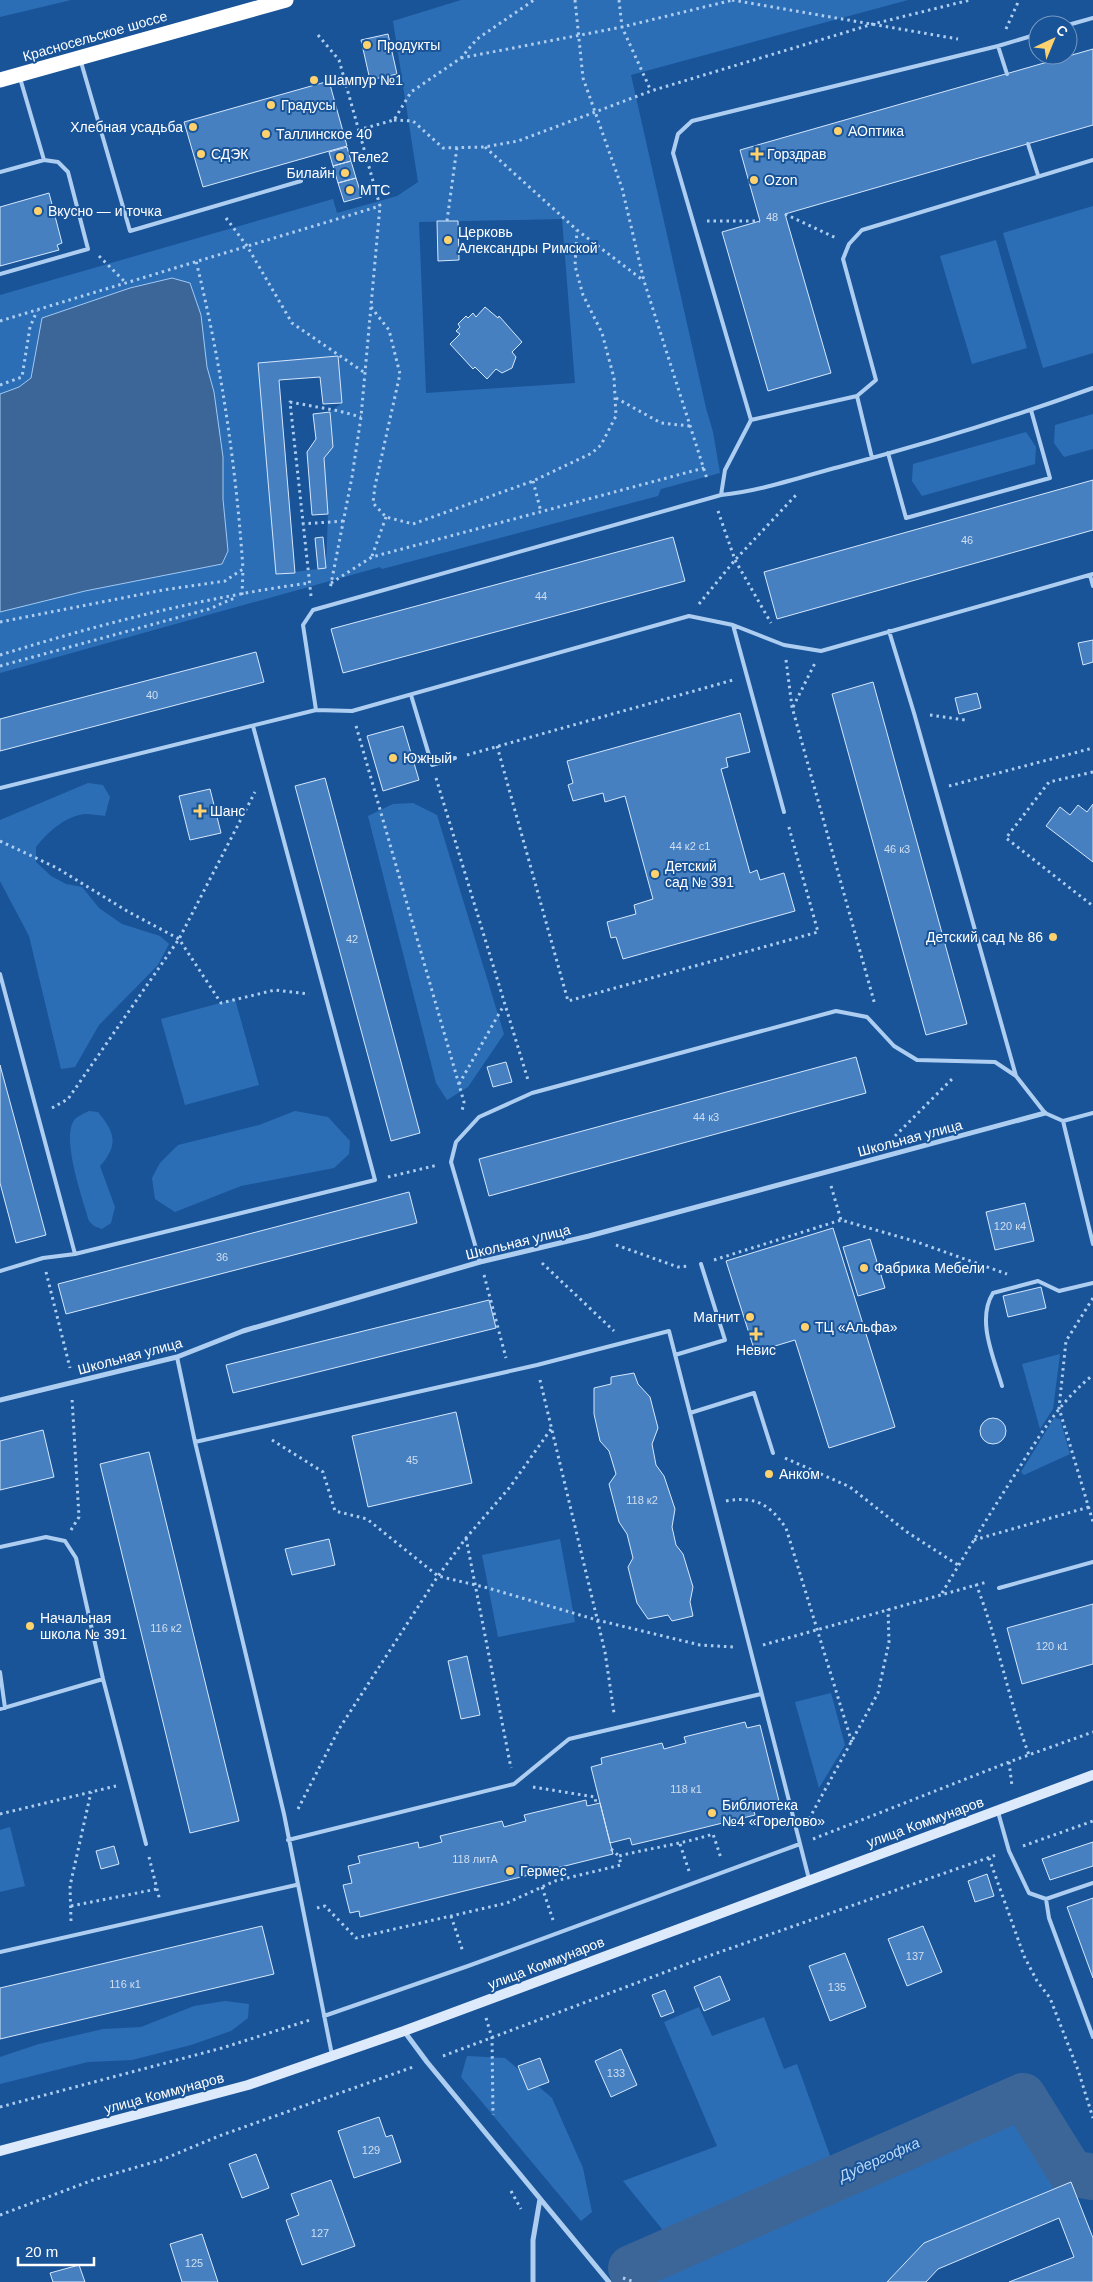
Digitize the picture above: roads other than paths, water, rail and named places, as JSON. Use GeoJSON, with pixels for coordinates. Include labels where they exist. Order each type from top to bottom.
{"type":"FeatureCollection","features":[{"type":"Feature","properties":{"kind":"highway","name":"Красносельское шоссе"},"geometry":{"type":"LineString","coordinates":[[0,80],[286,0]]}},
{"type":"Feature","properties":{"kind":"street","name":"Школьная улица"},"geometry":{"type":"LineString","coordinates":[[0,1400],[176,1357],[243,1331],[480,1262],[589,1236],[1045,1113]]}},
{"type":"Feature","properties":{"kind":"street","name":"улица Коммунаров"},"geometry":{"type":"LineString","coordinates":[[0,2151],[248,2085],[404,2031],[808,1879],[1093,1775]]}},
{"type":"Feature","properties":{"kind":"street"},"geometry":{"type":"LineString","coordinates":[[404,2031],[427,2062],[609,2282]]}},
{"type":"Feature","properties":{"kind":"street"},"geometry":{"type":"LineString","coordinates":[[533,2282],[533,2240],[540,2199]]}},
{"type":"Feature","properties":{"kind":"lane"},"geometry":{"type":"LineString","coordinates":[[1078,22],[1093,18]]}},
{"type":"Feature","properties":{"kind":"lane"},"geometry":{"type":"LineString","coordinates":[[721,495],[725,470],[751,420],[673,153],[678,134],[692,121],[1028,37]]}},
{"type":"Feature","properties":{"kind":"lane"},"geometry":{"type":"LineString","coordinates":[[998,46],[1007,74]]}},
{"type":"Feature","properties":{"kind":"lane"},"geometry":{"type":"LineString","coordinates":[[80,58],[130,231],[301,181]]}},
{"type":"Feature","properties":{"kind":"lane"},"geometry":{"type":"LineString","coordinates":[[19,75],[44,160]]}},
{"type":"Feature","properties":{"kind":"lane"},"geometry":{"type":"LineString","coordinates":[[1028,144],[1038,175]]}},
{"type":"Feature","properties":{"kind":"lane"},"geometry":{"type":"LineString","coordinates":[[0,172],[44,160],[58,162],[68,172],[88,250],[0,274]]}},
{"type":"Feature","properties":{"kind":"lane"},"geometry":{"type":"LineString","coordinates":[[751,420],[857,396],[876,380],[843,259],[849,244],[862,230],[1038,175],[1093,160]]}},
{"type":"Feature","properties":{"kind":"lane"},"geometry":{"type":"LineString","coordinates":[[316,710],[303,625],[313,610],[712,497],[744,493],[872,458],[1031,410],[1093,388]]}},
{"type":"Feature","properties":{"kind":"lane"},"geometry":{"type":"LineString","coordinates":[[857,396],[872,458]]}},
{"type":"Feature","properties":{"kind":"lane"},"geometry":{"type":"LineString","coordinates":[[888,453],[906,518],[1050,478],[1031,410]]}},
{"type":"Feature","properties":{"kind":"lane"},"geometry":{"type":"LineString","coordinates":[[0,788],[316,710],[352,710],[689,616],[733,625],[784,645],[821,651],[1091,575],[1093,586]]}},
{"type":"Feature","properties":{"kind":"lane"},"geometry":{"type":"LineString","coordinates":[[733,625],[784,812]]}},
{"type":"Feature","properties":{"kind":"lane"},"geometry":{"type":"LineString","coordinates":[[889,631],[936,790],[1016,1076]]}},
{"type":"Feature","properties":{"kind":"lane"},"geometry":{"type":"LineString","coordinates":[[411,695],[432,765],[454,758]]}},
{"type":"Feature","properties":{"kind":"lane"},"geometry":{"type":"LineString","coordinates":[[0,1271],[42,1258],[75,1254],[375,1180],[253,726]]}},
{"type":"Feature","properties":{"kind":"lane"},"geometry":{"type":"LineString","coordinates":[[0,974],[75,1254]]}},
{"type":"Feature","properties":{"kind":"lane"},"geometry":{"type":"LineString","coordinates":[[480,1262],[451,1162],[456,1142],[479,1117],[532,1093],[836,1011],[867,1017],[894,1046],[917,1060],[995,1062],[1016,1076],[1045,1113],[1063,1121],[1093,1113]]}},
{"type":"Feature","properties":{"kind":"lane"},"geometry":{"type":"LineString","coordinates":[[1063,1121],[1093,1244]]}},
{"type":"Feature","properties":{"kind":"lane"},"geometry":{"type":"LineString","coordinates":[[675,1356],[725,1340],[701,1264]]}},
{"type":"Feature","properties":{"kind":"lane"},"geometry":{"type":"LineString","coordinates":[[1002,1386],[986,1328],[987,1302],[993,1293],[1038,1281],[1060,1291],[1093,1284]]}},
{"type":"Feature","properties":{"kind":"lane"},"geometry":{"type":"LineString","coordinates":[[195,1442],[537,1365],[669,1330],[808,1879]]}},
{"type":"Feature","properties":{"kind":"lane"},"geometry":{"type":"LineString","coordinates":[[176,1357],[284,1814],[296,1885],[332,2056]]}},
{"type":"Feature","properties":{"kind":"lane"},"geometry":{"type":"LineString","coordinates":[[690,1413],[754,1393],[772,1453]]}},
{"type":"Feature","properties":{"kind":"lane"},"geometry":{"type":"LineString","coordinates":[[0,1547],[46,1537],[64,1541],[76,1558],[104,1680],[146,1844]]}},
{"type":"Feature","properties":{"kind":"lane"},"geometry":{"type":"LineString","coordinates":[[999,1588],[1093,1562]]}},
{"type":"Feature","properties":{"kind":"lane"},"geometry":{"type":"LineString","coordinates":[[0,1672],[5,1708]]}},
{"type":"Feature","properties":{"kind":"lane"},"geometry":{"type":"LineString","coordinates":[[0,1709],[104,1680]]}},
{"type":"Feature","properties":{"kind":"lane"},"geometry":{"type":"LineString","coordinates":[[288,1840],[514,1784],[569,1739],[761,1694]]}},
{"type":"Feature","properties":{"kind":"lane"},"geometry":{"type":"LineString","coordinates":[[997,1810],[1009,1851],[1029,1893],[1046,1899],[1093,1883]]}},
{"type":"Feature","properties":{"kind":"lane"},"geometry":{"type":"LineString","coordinates":[[324,2016],[800,1844]]}},
{"type":"Feature","properties":{"kind":"lane"},"geometry":{"type":"LineString","coordinates":[[0,1952],[296,1885]]}},
{"type":"Feature","properties":{"kind":"lane"},"geometry":{"type":"LineString","coordinates":[[1046,1899],[1049,1918],[1093,2037]]}},
{"type":"Feature","properties":{"kind":"waterway","name":"Дудергофка"},"geometry":{"type":"LineString","coordinates":[[631,2268],[1023,2096],[1071,2173],[1093,2177]]}},
{"type":"Feature","properties":{"kind":"place","name":"Продукты"},"geometry":{"type":"Point","coordinates":[367,45]}},
{"type":"Feature","properties":{"kind":"place","name":"Шампур №1"},"geometry":{"type":"Point","coordinates":[314,80]}},
{"type":"Feature","properties":{"kind":"place","name":"Градусы"},"geometry":{"type":"Point","coordinates":[271,105]}},
{"type":"Feature","properties":{"kind":"place","name":"Хлебная усадьба"},"geometry":{"type":"Point","coordinates":[193,127]}},
{"type":"Feature","properties":{"kind":"place","name":"АОптика"},"geometry":{"type":"Point","coordinates":[838,131]}},
{"type":"Feature","properties":{"kind":"place","name":"Таллинское 40"},"geometry":{"type":"Point","coordinates":[266,134]}},
{"type":"Feature","properties":{"kind":"place","name":"СДЭК"},"geometry":{"type":"Point","coordinates":[201,154]}},
{"type":"Feature","properties":{"kind":"place","name":"Горздрав"},"geometry":{"type":"Point","coordinates":[757,154]}},
{"type":"Feature","properties":{"kind":"place","name":"Теле2"},"geometry":{"type":"Point","coordinates":[340,157]}},
{"type":"Feature","properties":{"kind":"place","name":"Билайн"},"geometry":{"type":"Point","coordinates":[345,173]}},
{"type":"Feature","properties":{"kind":"place","name":"Ozon"},"geometry":{"type":"Point","coordinates":[754,180]}},
{"type":"Feature","properties":{"kind":"place","name":"МТС"},"geometry":{"type":"Point","coordinates":[350,190]}},
{"type":"Feature","properties":{"kind":"place","name":"Вкусно — и точка"},"geometry":{"type":"Point","coordinates":[38,211]}},
{"type":"Feature","properties":{"kind":"place","name":"Церковь Александры Римской"},"geometry":{"type":"Point","coordinates":[448,240]}},
{"type":"Feature","properties":{"kind":"place","name":"Южный"},"geometry":{"type":"Point","coordinates":[393,758]}},
{"type":"Feature","properties":{"kind":"place","name":"Шанс"},"geometry":{"type":"Point","coordinates":[200,811]}},
{"type":"Feature","properties":{"kind":"place","name":"Детский сад № 391"},"geometry":{"type":"Point","coordinates":[655,874]}},
{"type":"Feature","properties":{"kind":"place","name":"Детский сад № 86"},"geometry":{"type":"Point","coordinates":[1053,937]}},
{"type":"Feature","properties":{"kind":"place","name":"Фабрика Мебели"},"geometry":{"type":"Point","coordinates":[864,1268]}},
{"type":"Feature","properties":{"kind":"place","name":"Магнит"},"geometry":{"type":"Point","coordinates":[750,1317]}},
{"type":"Feature","properties":{"kind":"place","name":"ТЦ «Альфа»"},"geometry":{"type":"Point","coordinates":[805,1327]}},
{"type":"Feature","properties":{"kind":"place","name":"Невис"},"geometry":{"type":"Point","coordinates":[756,1334]}},
{"type":"Feature","properties":{"kind":"place","name":"Анком"},"geometry":{"type":"Point","coordinates":[769,1474]}},
{"type":"Feature","properties":{"kind":"place","name":"Начальная школа № 391"},"geometry":{"type":"Point","coordinates":[30,1626]}},
{"type":"Feature","properties":{"kind":"place","name":"Библиотека №4 «Горелово»"},"geometry":{"type":"Point","coordinates":[712,1813]}},
{"type":"Feature","properties":{"kind":"place","name":"Гермес"},"geometry":{"type":"Point","coordinates":[510,1871]}}]}
